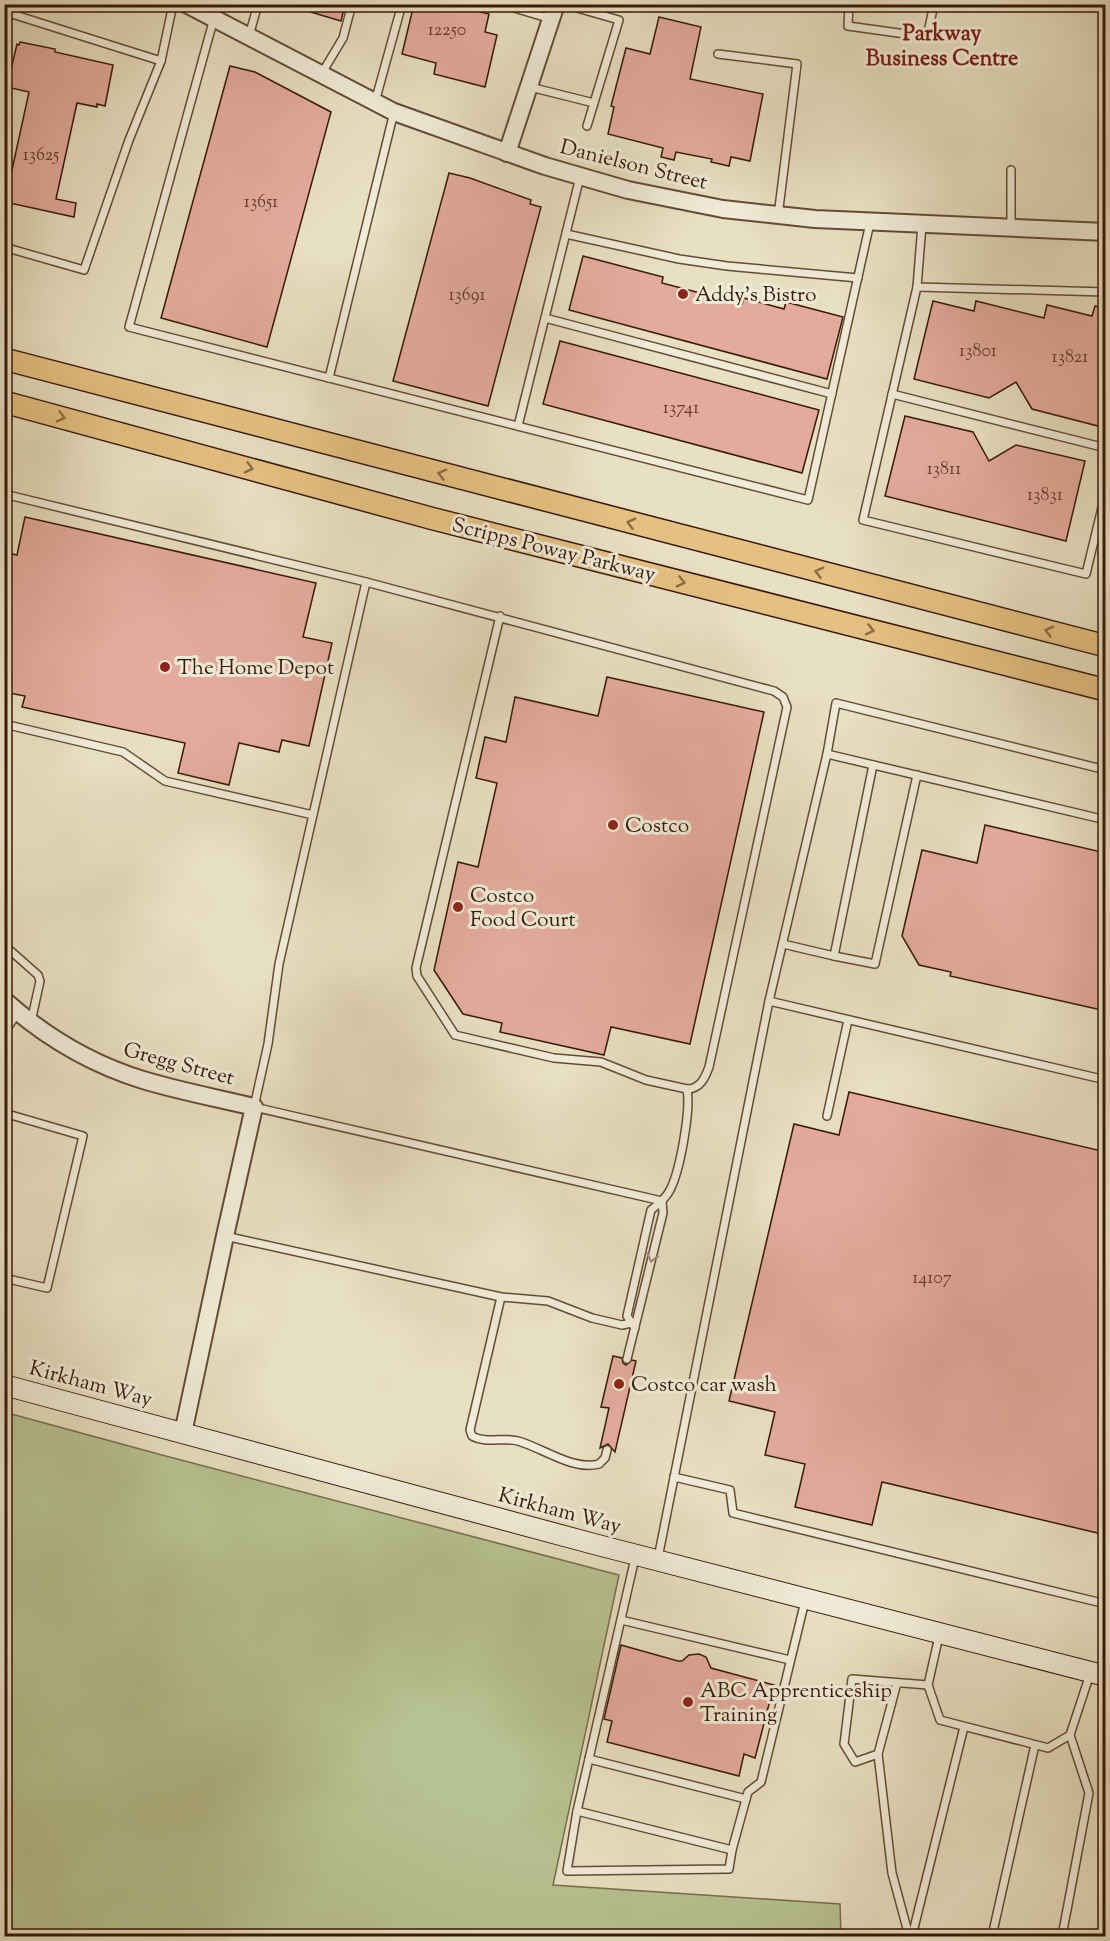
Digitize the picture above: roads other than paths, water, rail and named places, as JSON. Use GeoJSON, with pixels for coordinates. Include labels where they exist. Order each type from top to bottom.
{"type":"FeatureCollection","features":[{"type":"Feature","properties":{"kind":"main road","name":"Scripps Poway Parkway"},"geometry":{"type":"LineString","coordinates":[[4,359],[1106,646]]}},
{"type":"Feature","properties":{"kind":"main road","name":"Scripps Poway Parkway"},"geometry":{"type":"LineString","coordinates":[[4,402],[434,519],[1106,690]]}},
{"type":"Feature","properties":{"kind":"main road","name":"Kirkham Way"},"geometry":{"type":"LineString","coordinates":[[4,1384],[658,1561],[1098,1674]]}},
{"type":"Feature","properties":{"kind":"street","name":"Danielson Street"},"geometry":{"type":"LineString","coordinates":[[186,4],[394,112],[507,153],[628,190],[778,216],[870,223],[1106,232]]}},
{"type":"Feature","properties":{"kind":"street"},"geometry":{"type":"LineString","coordinates":[[507,153],[554,12]]}},
{"type":"Feature","properties":{"kind":"street","name":"Gregg Street"},"geometry":{"type":"LineString","coordinates":[[4,1000],[47,1035],[115,1070],[142,1080],[254,1107]]}},
{"type":"Feature","properties":{"kind":"street"},"geometry":{"type":"LineString","coordinates":[[183,1433],[254,1107]]}},
{"type":"Feature","properties":{"kind":"lane"},"geometry":{"type":"LineString","coordinates":[[4,247],[84,270],[129,140],[161,61],[173,4]]}},
{"type":"Feature","properties":{"kind":"lane"},"geometry":{"type":"LineString","coordinates":[[249,36],[258,4]]}},
{"type":"Feature","properties":{"kind":"lane"},"geometry":{"type":"LineString","coordinates":[[321,74],[343,38],[352,4]]}},
{"type":"Feature","properties":{"kind":"lane"},"geometry":{"type":"LineString","coordinates":[[375,102],[402,4]]}},
{"type":"Feature","properties":{"kind":"lane"},"geometry":{"type":"LineString","coordinates":[[501,4],[554,12]]}},
{"type":"Feature","properties":{"kind":"lane"},"geometry":{"type":"LineString","coordinates":[[563,4],[619,20],[587,126]]}},
{"type":"Feature","properties":{"kind":"lane"},"geometry":{"type":"LineString","coordinates":[[849,4],[848,26],[927,37],[934,4]]}},
{"type":"Feature","properties":{"kind":"lane"},"geometry":{"type":"LineString","coordinates":[[4,19],[12,14],[161,61]]}},
{"type":"Feature","properties":{"kind":"lane"},"geometry":{"type":"LineString","coordinates":[[214,18],[129,327],[808,500],[870,223]]}},
{"type":"Feature","properties":{"kind":"lane"},"geometry":{"type":"LineString","coordinates":[[718,54],[797,64],[778,216]]}},
{"type":"Feature","properties":{"kind":"lane"},"geometry":{"type":"LineString","coordinates":[[530,87],[594,103]]}},
{"type":"Feature","properties":{"kind":"lane"},"geometry":{"type":"LineString","coordinates":[[329,378],[394,112]]}},
{"type":"Feature","properties":{"kind":"lane"},"geometry":{"type":"LineString","coordinates":[[1011,170],[1011,228]]}},
{"type":"Feature","properties":{"kind":"lane"},"geometry":{"type":"LineString","coordinates":[[518,426],[580,177]]}},
{"type":"Feature","properties":{"kind":"lane"},"geometry":{"type":"LineString","coordinates":[[922,225],[917,287],[863,520],[1086,574],[1106,491]]}},
{"type":"Feature","properties":{"kind":"lane"},"geometry":{"type":"LineString","coordinates":[[566,234],[679,259],[727,266],[858,278]]}},
{"type":"Feature","properties":{"kind":"lane"},"geometry":{"type":"LineString","coordinates":[[917,287],[1106,292]]}},
{"type":"Feature","properties":{"kind":"lane"},"geometry":{"type":"LineString","coordinates":[[545,318],[832,394]]}},
{"type":"Feature","properties":{"kind":"lane"},"geometry":{"type":"LineString","coordinates":[[892,394],[1106,448]]}},
{"type":"Feature","properties":{"kind":"lane"},"geometry":{"type":"LineString","coordinates":[[4,494],[500,616],[774,691],[783,697],[787,707],[709,1067],[699,1085],[694,1089],[646,1080],[601,1062],[554,1059],[455,1035],[417,976],[416,968],[500,616]]}},
{"type":"Feature","properties":{"kind":"lane"},"geometry":{"type":"LineString","coordinates":[[366,582],[279,964],[268,1044],[254,1107],[662,1201]]}},
{"type":"Feature","properties":{"kind":"lane"},"geometry":{"type":"LineString","coordinates":[[658,1561],[769,1001],[827,754],[836,703],[1106,770]]}},
{"type":"Feature","properties":{"kind":"lane"},"geometry":{"type":"LineString","coordinates":[[4,724],[123,752],[165,781],[313,815]]}},
{"type":"Feature","properties":{"kind":"lane"},"geometry":{"type":"LineString","coordinates":[[827,754],[1106,820]]}},
{"type":"Feature","properties":{"kind":"lane"},"geometry":{"type":"LineString","coordinates":[[834,956],[873,765]]}},
{"type":"Feature","properties":{"kind":"lane"},"geometry":{"type":"LineString","coordinates":[[783,944],[874,964],[917,775]]}},
{"type":"Feature","properties":{"kind":"lane"},"geometry":{"type":"LineString","coordinates":[[4,945],[38,975],[40,981],[25,1017],[4,1033]]}},
{"type":"Feature","properties":{"kind":"lane"},"geometry":{"type":"LineString","coordinates":[[769,1001],[1106,1080]]}},
{"type":"Feature","properties":{"kind":"lane"},"geometry":{"type":"LineString","coordinates":[[827,1116],[848,1020]]}},
{"type":"Feature","properties":{"kind":"lane"},"geometry":{"type":"LineString","coordinates":[[633,1326],[627,1316],[651,1210],[670,1191],[675,1179],[689,1110],[687,1089]]}},
{"type":"Feature","properties":{"kind":"lane"},"geometry":{"type":"LineString","coordinates":[[4,1113],[83,1136],[47,1288],[4,1278]]}},
{"type":"Feature","properties":{"kind":"lane"},"geometry":{"type":"LineString","coordinates":[[627,1359],[633,1326],[663,1213],[662,1201]]}},
{"type":"Feature","properties":{"kind":"lane"},"geometry":{"type":"LineString","coordinates":[[225,1236],[501,1298],[548,1301],[592,1318],[633,1326]]}},
{"type":"Feature","properties":{"kind":"lane"},"geometry":{"type":"LineString","coordinates":[[501,1298],[470,1430],[472,1436],[478,1440],[517,1441],[561,1459],[587,1465],[599,1464],[605,1458],[607,1450]]}},
{"type":"Feature","properties":{"kind":"lane"},"geometry":{"type":"LineString","coordinates":[[674,1477],[730,1490],[733,1513],[1106,1604]]}},
{"type":"Feature","properties":{"kind":"lane"},"geometry":{"type":"LineString","coordinates":[[636,1555],[577,1811],[567,1871],[729,1869],[748,1792],[761,1782],[805,1599]]}},
{"type":"Feature","properties":{"kind":"lane"},"geometry":{"type":"LineString","coordinates":[[621,1620],[790,1660]]}},
{"type":"Feature","properties":{"kind":"lane"},"geometry":{"type":"LineString","coordinates":[[940,1633],[928,1685],[940,1720],[964,1727],[1047,1748],[1070,1735],[1098,1674]]}},
{"type":"Feature","properties":{"kind":"lane"},"geometry":{"type":"LineString","coordinates":[[878,1754],[855,1762],[844,1744],[852,1679],[928,1685]]}},
{"type":"Feature","properties":{"kind":"lane"},"geometry":{"type":"LineString","coordinates":[[897,1683],[878,1754],[892,1873],[911,1936]]}},
{"type":"Feature","properties":{"kind":"lane"},"geometry":{"type":"LineString","coordinates":[[911,1936],[964,1727]]}},
{"type":"Feature","properties":{"kind":"lane"},"geometry":{"type":"LineString","coordinates":[[1062,1936],[1089,1793],[1070,1735]]}},
{"type":"Feature","properties":{"kind":"lane"},"geometry":{"type":"LineString","coordinates":[[992,1936],[1035,1745]]}},
{"type":"Feature","properties":{"kind":"lane"},"geometry":{"type":"LineString","coordinates":[[589,1759],[746,1799]]}},
{"type":"Feature","properties":{"kind":"lane"},"geometry":{"type":"LineString","coordinates":[[577,1811],[732,1850]]}},
{"type":"Feature","properties":{"kind":"place","name":"Addy's Bistro"},"geometry":{"type":"Point","coordinates":[683,294]}},
{"type":"Feature","properties":{"kind":"place","name":"The Home Depot"},"geometry":{"type":"Point","coordinates":[165,667]}},
{"type":"Feature","properties":{"kind":"place","name":"Costco"},"geometry":{"type":"Point","coordinates":[613,825]}},
{"type":"Feature","properties":{"kind":"place","name":"Costco Food Court"},"geometry":{"type":"Point","coordinates":[458,907]}},
{"type":"Feature","properties":{"kind":"place","name":"Costco car wash"},"geometry":{"type":"Point","coordinates":[619,1384]}},
{"type":"Feature","properties":{"kind":"place","name":"ABC Apprenticeship Training"},"geometry":{"type":"Point","coordinates":[688,1702]}},
{"type":"Feature","properties":{"kind":"district","name":"Parkway Business Centre"},"geometry":{"type":"Point","coordinates":[942,44]}}]}
